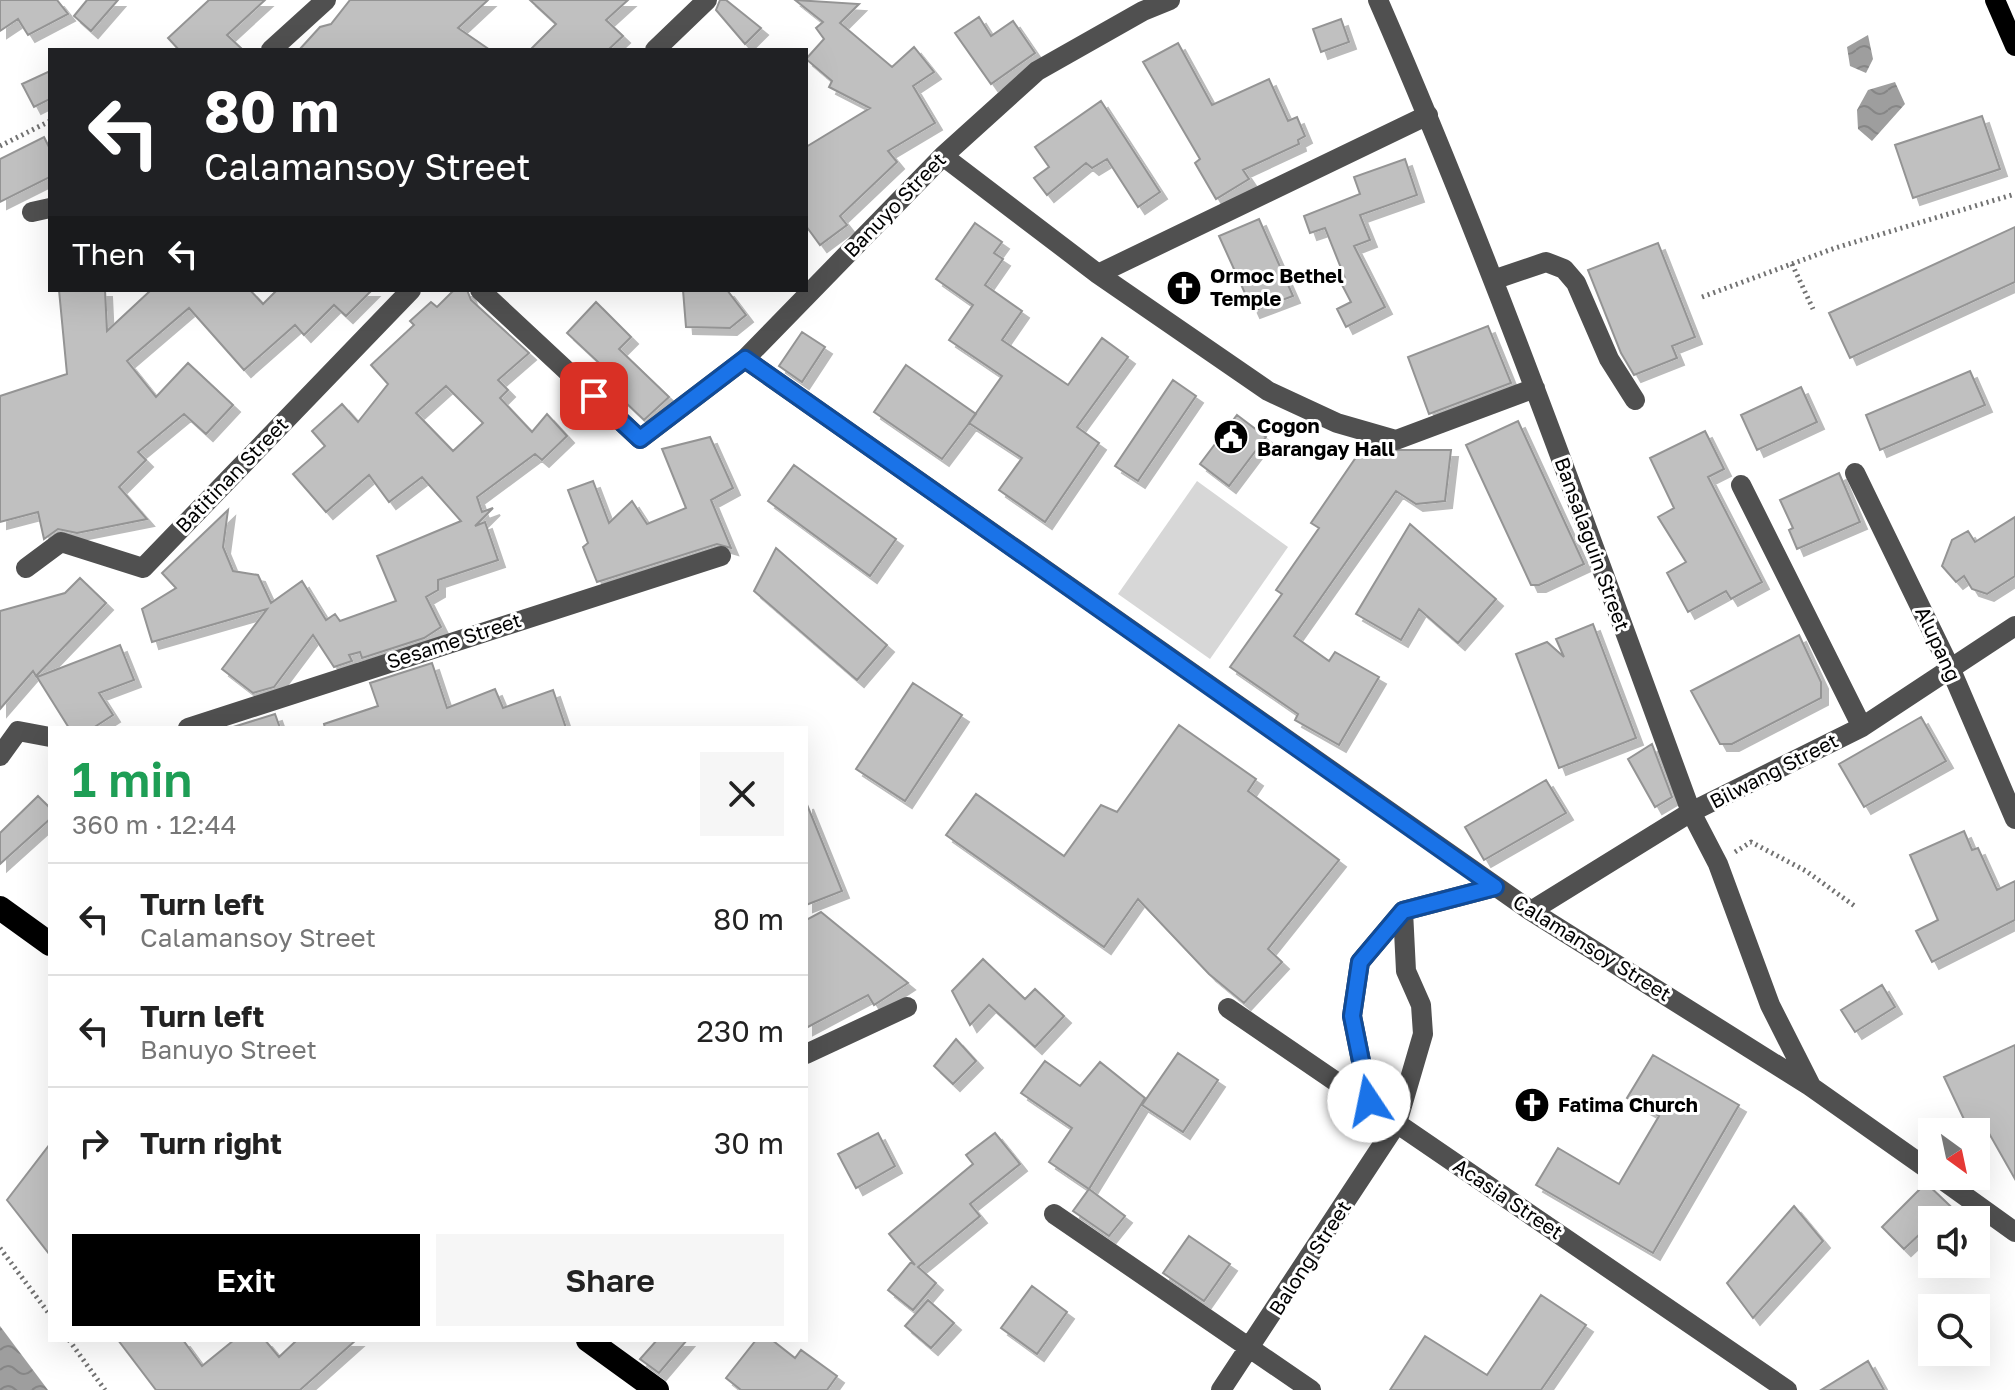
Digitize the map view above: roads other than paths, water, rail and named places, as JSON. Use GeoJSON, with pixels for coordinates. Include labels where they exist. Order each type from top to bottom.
{"type":"FeatureCollection","features":[{"type":"Feature","properties":{"kind":"highway"},"geometry":{"type":"LineString","coordinates":[[0,908],[48,943]]}},
{"type":"Feature","properties":{"kind":"highway"},"geometry":{"type":"LineString","coordinates":[[600,1344],[642,1386]]}},
{"type":"Feature","properties":{"kind":"main road"},"geometry":{"type":"LineString","coordinates":[[1995,0],[2015,46]]}},
{"type":"Feature","properties":{"kind":"street"},"geometry":{"type":"LineString","coordinates":[[273,48],[326,0]]}},
{"type":"Feature","properties":{"kind":"street"},"geometry":{"type":"LineString","coordinates":[[657,48],[707,0]]}},
{"type":"Feature","properties":{"kind":"street","name":"Banuyo Street"},"geometry":{"type":"LineString","coordinates":[[482,292],[640,439],[745,359],[943,156],[1037,71],[1143,11],[1170,0]]}},
{"type":"Feature","properties":{"kind":"street","name":"Bansalaguin Street"},"geometry":{"type":"LineString","coordinates":[[1378,0],[1428,115],[1535,388],[1691,812],[1718,864],[1770,1005],[1810,1086]]}},
{"type":"Feature","properties":{"kind":"street"},"geometry":{"type":"LineString","coordinates":[[1098,274],[1428,115]]}},
{"type":"Feature","properties":{"kind":"street"},"geometry":{"type":"LineString","coordinates":[[943,156],[1098,274],[1268,391],[1337,423],[1396,440],[1535,388]]}},
{"type":"Feature","properties":{"kind":"street"},"geometry":{"type":"LineString","coordinates":[[1493,280],[1546,262],[1564,269],[1576,283],[1609,359],[1635,400]]}},
{"type":"Feature","properties":{"kind":"street","name":"Batitinan Street"},"geometry":{"type":"LineString","coordinates":[[26,568],[61,542],[143,568],[409,292]]}},
{"type":"Feature","properties":{"kind":"street","name":"Calamansoy Street"},"geometry":{"type":"LineString","coordinates":[[745,359],[1495,887],[1810,1086],[1918,1162]]}},
{"type":"Feature","properties":{"kind":"street","name":"Alupang"},"geometry":{"type":"LineString","coordinates":[[1855,473],[1951,670],[2015,819]]}},
{"type":"Feature","properties":{"kind":"street"},"geometry":{"type":"LineString","coordinates":[[1741,485],[1862,727]]}},
{"type":"Feature","properties":{"kind":"street","name":"Sesame Street"},"geometry":{"type":"LineString","coordinates":[[194,726],[721,556]]}},
{"type":"Feature","properties":{"kind":"street","name":"Bilwang Street"},"geometry":{"type":"LineString","coordinates":[[1531,911],[1691,812],[1862,727],[2015,626]]}},
{"type":"Feature","properties":{"kind":"street"},"geometry":{"type":"LineString","coordinates":[[0,756],[18,731],[48,737]]}},
{"type":"Feature","properties":{"kind":"street"},"geometry":{"type":"LineString","coordinates":[[1369,1101],[1352,1016],[1360,962],[1403,911],[1495,887]]}},
{"type":"Feature","properties":{"kind":"street","name":"Balong Street"},"geometry":{"type":"LineString","coordinates":[[1221,1390],[1251,1349],[1397,1123],[1423,1034],[1421,1005],[1406,971],[1403,911]]}},
{"type":"Feature","properties":{"kind":"street"},"geometry":{"type":"LineString","coordinates":[[808,1053],[907,1007]]}},
{"type":"Feature","properties":{"kind":"street","name":"Acasia Street"},"geometry":{"type":"LineString","coordinates":[[1228,1008],[1369,1101],[1787,1390]]}},
{"type":"Feature","properties":{"kind":"street"},"geometry":{"type":"LineString","coordinates":[[1956,1190],[2015,1232]]}},
{"type":"Feature","properties":{"kind":"street"},"geometry":{"type":"LineString","coordinates":[[1054,1214],[1311,1390]]}},
{"type":"Feature","properties":{"kind":"water"},"geometry":{"type":"Polygon","coordinates":[[[1868,35],[1873,59],[1866,73],[1850,66],[1847,47],[1868,35]]]}},
{"type":"Feature","properties":{"kind":"water"},"geometry":{"type":"Polygon","coordinates":[[[1895,82],[1905,104],[1872,141],[1858,129],[1857,110],[1868,90],[1895,82]]]}},
{"type":"Feature","properties":{"kind":"water"},"geometry":{"type":"Polygon","coordinates":[[[0,1326],[48,1390],[0,1390],[0,1326]]]}},
{"type":"Feature","properties":{"kind":"place","name":"Ormoc Bethel Temple"},"geometry":{"type":"Point","coordinates":[1184,288]}},
{"type":"Feature","properties":{"kind":"place","name":"Cogon Barangay Hall"},"geometry":{"type":"Point","coordinates":[1231,437]}},
{"type":"Feature","properties":{"kind":"place","name":"Fatima Church"},"geometry":{"type":"Point","coordinates":[1532,1105]}}]}
